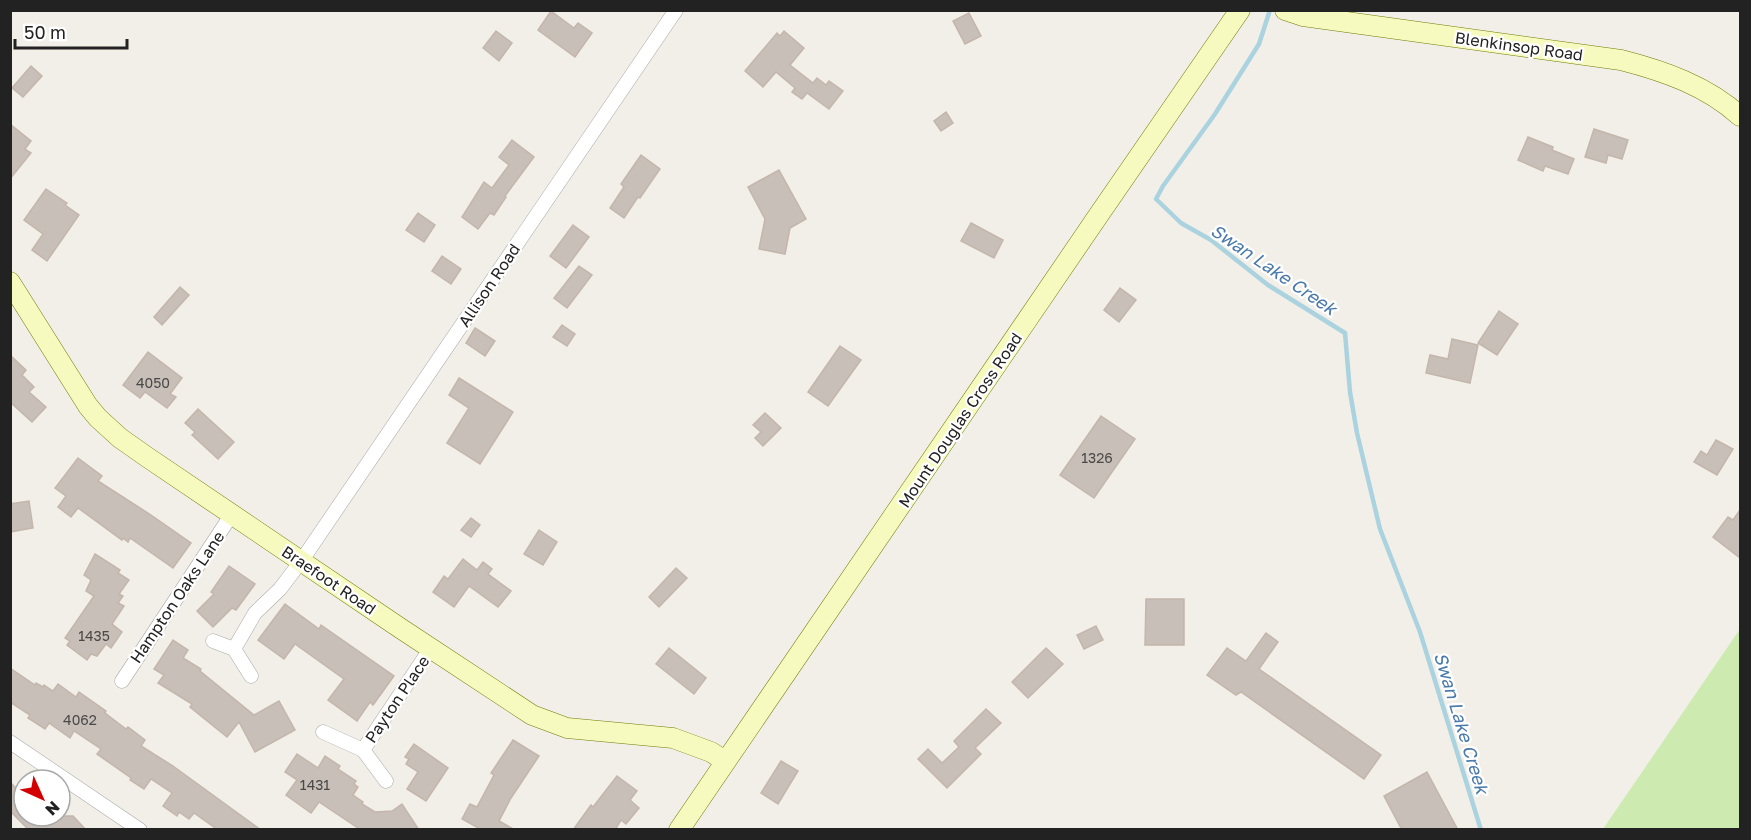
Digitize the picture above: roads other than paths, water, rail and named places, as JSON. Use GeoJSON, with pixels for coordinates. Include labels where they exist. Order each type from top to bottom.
{"type":"FeatureCollection","features":[{"type":"Feature","properties":{"kind":"street","name":"Allison Road"},"geometry":{"type":"LineString","coordinates":[[234,649],[255,613],[289,579],[676,10]]}},
{"type":"Feature","properties":{"kind":"street","name":"Mount Douglas Cross Road"},"geometry":{"type":"LineString","coordinates":[[679,830],[1240,10]]}},
{"type":"Feature","properties":{"kind":"street","name":"Blenkinsop Road"},"geometry":{"type":"LineString","coordinates":[[1284,10],[1303,16],[1620,60],[1657,69],[1689,83],[1726,104],[1740,116]]}},
{"type":"Feature","properties":{"kind":"street","name":"Braefoot Road"},"geometry":{"type":"LineString","coordinates":[[10,282],[88,406],[120,438],[431,648],[532,715],[549,722],[567,728],[673,738],[711,752],[725,761]]}},
{"type":"Feature","properties":{"kind":"street","name":"Hampton Oaks Lane"},"geometry":{"type":"LineString","coordinates":[[122,681],[232,514]]}},
{"type":"Feature","properties":{"kind":"street"},"geometry":{"type":"LineString","coordinates":[[213,641],[234,649],[251,676]]}},
{"type":"Feature","properties":{"kind":"street","name":"Payton Place"},"geometry":{"type":"LineString","coordinates":[[363,750],[431,648]]}},
{"type":"Feature","properties":{"kind":"street","name":"Payton Place"},"geometry":{"type":"LineString","coordinates":[[323,732],[363,750],[386,781]]}},
{"type":"Feature","properties":{"kind":"street"},"geometry":{"type":"LineString","coordinates":[[10,742],[140,830]]}},
{"type":"Feature","properties":{"kind":"waterway","name":"Swan Lake Creek"},"geometry":{"type":"LineString","coordinates":[[1270,10],[1259,44],[1215,114],[1156,199],[1181,223],[1211,240],[1268,285],[1345,333],[1350,392],[1357,433],[1380,529],[1420,632],[1481,830]]}}]}
